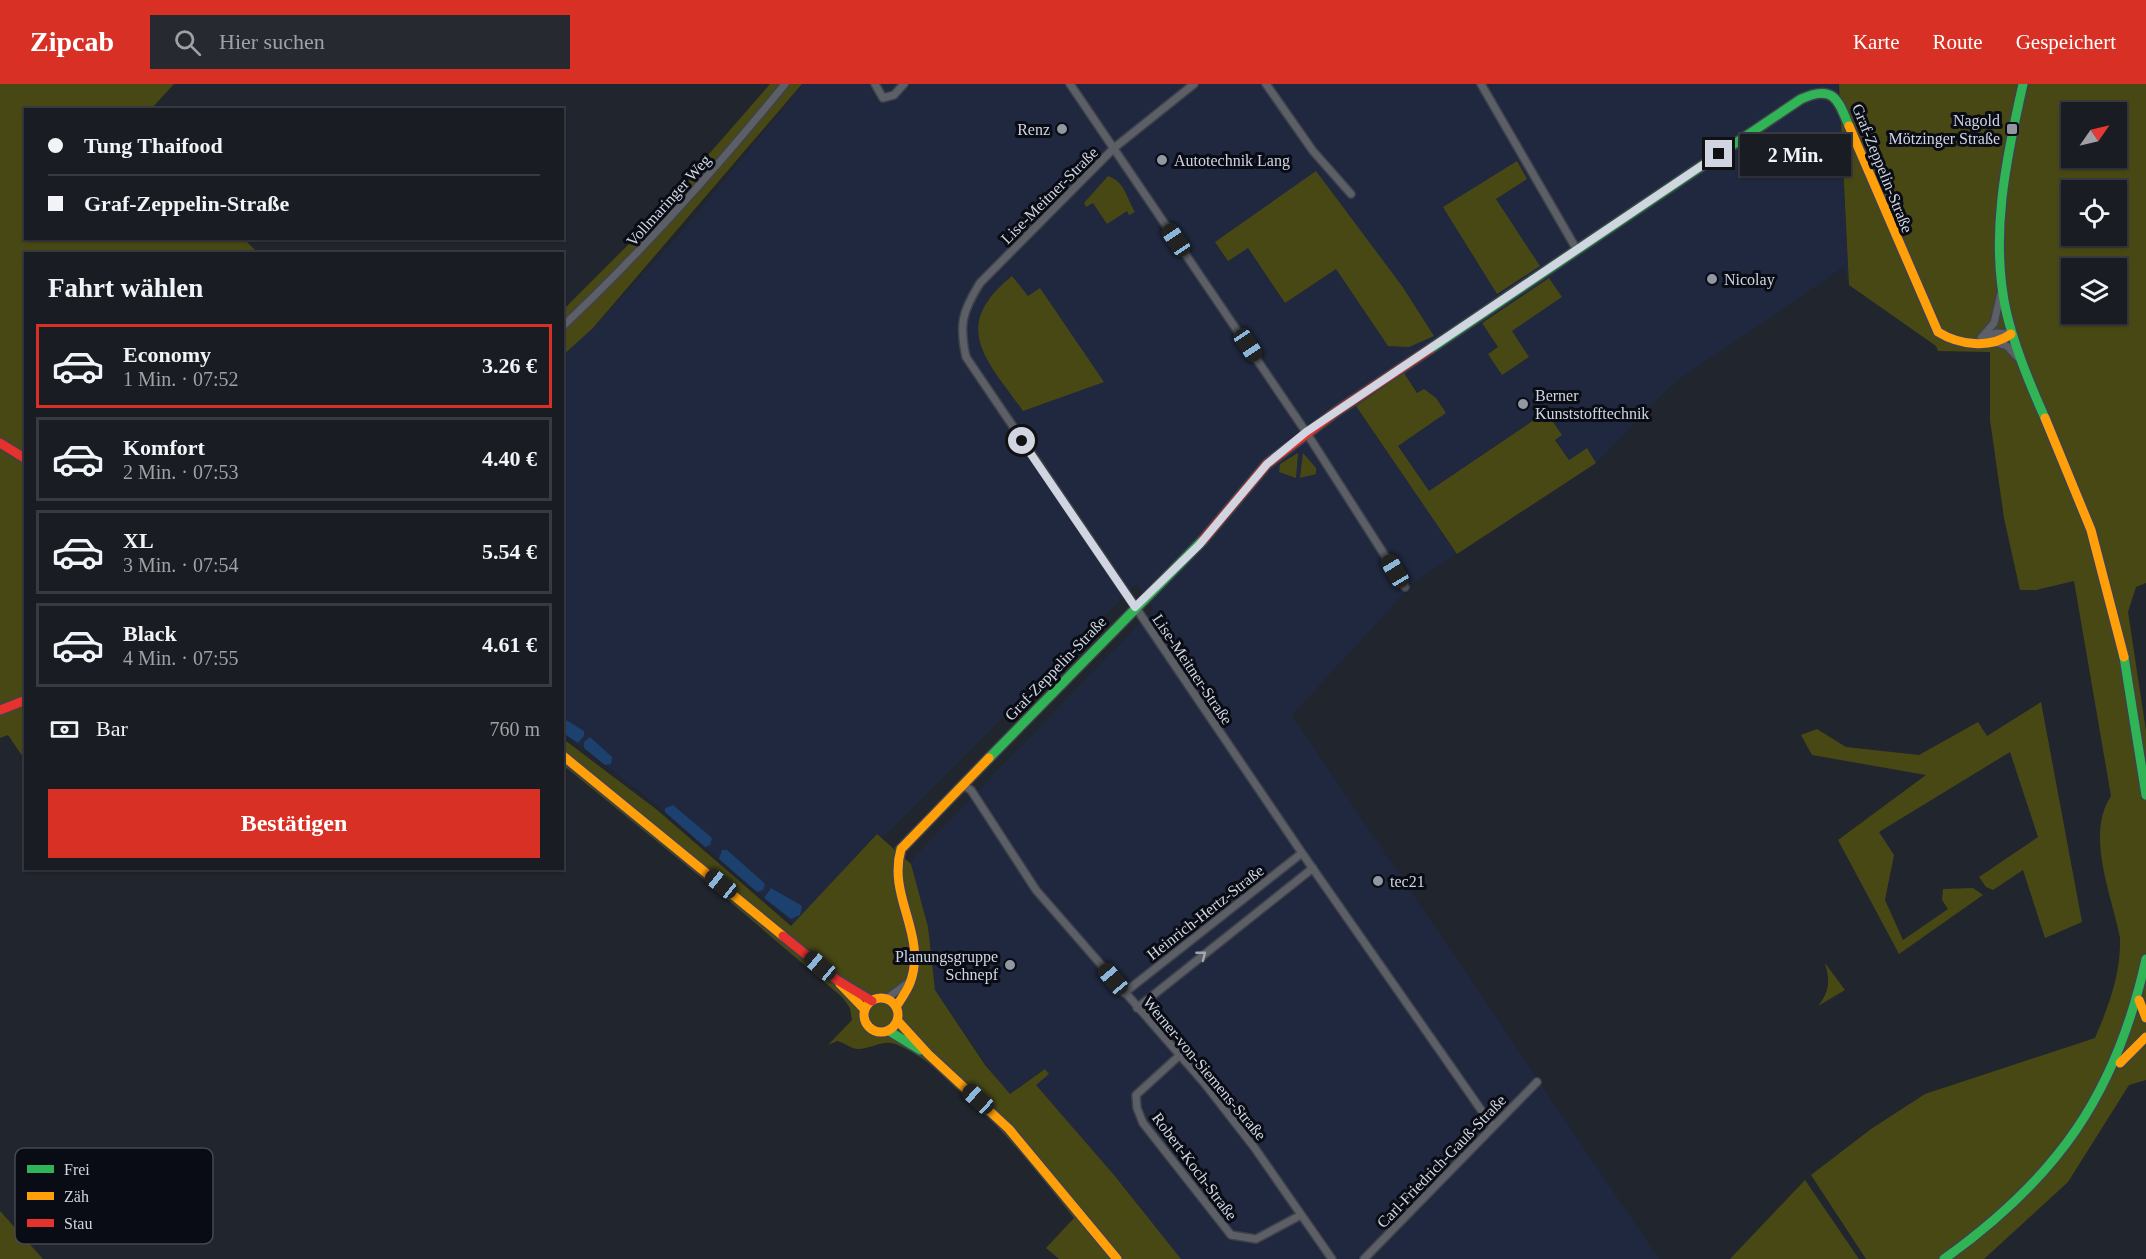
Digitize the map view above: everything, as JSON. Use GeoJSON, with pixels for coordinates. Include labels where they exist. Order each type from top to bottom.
{"type":"FeatureCollection","features":[{"type":"Feature","properties":{"kind":"street","name":"Vollmaringer Weg"},"geometry":{"type":"LineString","coordinates":[[564,325],[627,266],[725,157],[785,84]]}},
{"type":"Feature","properties":{"kind":"street"},"geometry":{"type":"LineString","coordinates":[[875,84],[883,98],[894,95],[904,84]]}},
{"type":"Feature","properties":{"kind":"street"},"geometry":{"type":"LineString","coordinates":[[1070,84],[1306,432],[1405,586]]}},
{"type":"Feature","properties":{"kind":"street","name":"Lise-Meitner-Straße"},"geometry":{"type":"LineString","coordinates":[[1194,84],[1114,148],[980,284],[966,306],[960,330],[966,357],[1302,853],[1493,1127]]}},
{"type":"Feature","properties":{"kind":"street"},"geometry":{"type":"LineString","coordinates":[[1266,84],[1313,151],[1351,194]]}},
{"type":"Feature","properties":{"kind":"street"},"geometry":{"type":"LineString","coordinates":[[1481,84],[1577,250]]}},
{"type":"Feature","properties":{"kind":"street"},"geometry":{"type":"LineString","coordinates":[[2023,84],[2002,188],[1999,220],[2002,287],[2011,334],[2023,368],[2078,496],[2102,572],[2126,673],[2146,795]]}},
{"type":"Feature","properties":{"kind":"street","name":"Graf-Zeppelin-Straße"},"geometry":{"type":"LineString","coordinates":[[896,1007],[905,996],[911,981],[915,969],[916,950],[898,879],[897,856],[901,849],[1135,607],[1199,545],[1267,464],[1306,432],[1790,106],[1809,95],[1822,92],[1837,98],[1932,323],[1938,332],[1954,342],[1977,340],[1998,343]]}},
{"type":"Feature","properties":{"kind":"street"},"geometry":{"type":"LineString","coordinates":[[1977,340],[1994,323],[2002,287]]}},
{"type":"Feature","properties":{"kind":"street","name":"Graf-Zeppelin-Straße"},"geometry":{"type":"LineString","coordinates":[[1977,340],[1996,333],[2011,334]]}},
{"type":"Feature","properties":{"kind":"street"},"geometry":{"type":"LineString","coordinates":[[2011,334],[1998,343],[2014,352],[2023,368]]}},
{"type":"Feature","properties":{"kind":"street"},"geometry":{"type":"LineString","coordinates":[[0,443],[24,458]]}},
{"type":"Feature","properties":{"kind":"street"},"geometry":{"type":"LineString","coordinates":[[0,710],[24,701]]}},
{"type":"Feature","properties":{"kind":"street"},"geometry":{"type":"LineString","coordinates":[[564,757],[837,980],[865,1010]]}},
{"type":"Feature","properties":{"kind":"street","name":"Werner-von-Siemens-Straße"},"geometry":{"type":"LineString","coordinates":[[964,786],[971,790],[1036,890],[1180,1055],[1254,1148],[1332,1259]]}},
{"type":"Feature","properties":{"kind":"street","name":"Heinrich-Hertz-Straße"},"geometry":{"type":"LineString","coordinates":[[1124,993],[1302,853]]}},
{"type":"Feature","properties":{"kind":"street","name":"Heinrich-Hertz-Straße"},"geometry":{"type":"LineString","coordinates":[[1137,1008],[1313,868]]}},
{"type":"Feature","properties":{"kind":"street"},"geometry":{"type":"LineString","coordinates":[[2108,1079],[2132,1022],[2146,959]]}},
{"type":"Feature","properties":{"kind":"street"},"geometry":{"type":"LineString","coordinates":[[837,980],[872,1001],[886,999],[911,981]]}},
{"type":"Feature","properties":{"kind":"street"},"geometry":{"type":"LineString","coordinates":[[2132,1022],[2146,1020],[2139,998]]}},
{"type":"Feature","properties":{"kind":"street"},"geometry":{"type":"LineString","coordinates":[[886,999],[896,1007],[897,1020],[928,1054],[1009,1129],[1117,1259]]}},
{"type":"Feature","properties":{"kind":"street"},"geometry":{"type":"LineString","coordinates":[[872,1001],[865,1010],[864,1021],[871,1029],[879,1033],[889,1031],[928,1054]]}},
{"type":"Feature","properties":{"kind":"street"},"geometry":{"type":"LineString","coordinates":[[889,1031],[897,1020]]}},
{"type":"Feature","properties":{"kind":"street"},"geometry":{"type":"LineString","coordinates":[[2132,1022],[2146,1033]]}},
{"type":"Feature","properties":{"kind":"street"},"geometry":{"type":"LineString","coordinates":[[1944,1259],[2000,1218],[2038,1180],[2068,1143],[2108,1079],[2134,1047],[2146,1037]]}},
{"type":"Feature","properties":{"kind":"street","name":"Robert-Koch-Straße"},"geometry":{"type":"LineString","coordinates":[[1180,1055],[1136,1095],[1137,1108],[1143,1123],[1231,1235],[1256,1239],[1301,1215]]}},
{"type":"Feature","properties":{"kind":"street","name":"Carl-Friedrich-Gauß-Straße"},"geometry":{"type":"LineString","coordinates":[[1364,1259],[1537,1082]]}},
{"type":"Feature","properties":{"kind":"shaded area"},"geometry":{"type":"Polygon","coordinates":[[[0,84],[174,84],[152,108],[24,108],[24,240],[245,240],[257,252],[24,252],[24,759],[8,735],[0,738],[0,84]]]}},
{"type":"Feature","properties":{"kind":"shaded area"},"geometry":{"type":"Polygon","coordinates":[[[770,84],[802,84],[593,328],[564,354],[564,309],[640,233],[770,84]]]}},
{"type":"Feature","properties":{"kind":"shaded area"},"geometry":{"type":"Polygon","coordinates":[[[803,84],[1838,84],[1849,285],[1844,267],[1674,383],[1596,463],[1587,448],[1569,460],[1555,439],[1561,435],[1546,412],[1429,491],[1398,446],[1446,413],[1418,393],[1404,373],[1356,406],[1457,554],[1416,581],[1292,715],[1659,1259],[1181,1259],[1114,1175],[1035,1084],[1044,1069],[1010,1094],[1001,1086],[935,990],[928,927],[911,864],[915,856],[1153,609],[1137,583],[882,838],[876,834],[794,924],[653,802],[564,734],[564,353],[593,328],[684,229],[803,84]],[[1527,179],[1443,207],[1540,266],[1496,199],[1527,179]],[[1341,207],[1247,247],[1285,303],[1336,269],[1388,346],[1402,286],[1341,207]],[[1549,278],[1482,323],[1498,347],[1488,354],[1502,375],[1529,357],[1512,331],[1562,297],[1549,278]]]}},
{"type":"Feature","properties":{"kind":"shaded area"},"geometry":{"type":"Polygon","coordinates":[[[1839,84],[2146,84],[2146,583],[2136,587],[2128,612],[2146,731],[2146,1080],[2129,1085],[2068,1182],[1984,1259],[1866,1259],[1811,1175],[1871,1129],[1925,1094],[2095,1038],[2113,989],[2120,951],[2120,938],[2100,847],[2100,829],[2111,796],[2074,581],[2036,590],[2020,590],[2004,518],[1990,420],[1990,352],[1938,351],[1936,346],[1849,285],[1839,84]]]}},
{"type":"Feature","properties":{"kind":"shaded area"},"geometry":{"type":"Polygon","coordinates":[[[1517,161],[1527,179],[1496,199],[1540,266],[1497,294],[1443,207],[1517,161]]]}},
{"type":"Feature","properties":{"kind":"shaded area"},"geometry":{"type":"Polygon","coordinates":[[[1316,171],[1402,286],[1434,336],[1409,347],[1388,346],[1336,269],[1285,303],[1248,248],[1228,261],[1215,242],[1316,171]]]}},
{"type":"Feature","properties":{"kind":"shaded area"},"geometry":{"type":"Polygon","coordinates":[[[1108,176],[1122,186],[1135,212],[1129,215],[1127,211],[1107,224],[1093,203],[1086,207],[1084,203],[1108,176]]]}},
{"type":"Feature","properties":{"kind":"shaded area"},"geometry":{"type":"Polygon","coordinates":[[[1012,276],[1028,296],[1040,288],[1104,382],[1023,411],[987,359],[980,344],[978,328],[982,311],[993,294],[1012,276]]]}},
{"type":"Feature","properties":{"kind":"shaded area"},"geometry":{"type":"Polygon","coordinates":[[[1549,278],[1562,297],[1512,331],[1529,357],[1502,375],[1488,354],[1498,347],[1482,323],[1549,278]]]}},
{"type":"Feature","properties":{"kind":"shaded area"},"geometry":{"type":"Polygon","coordinates":[[[1404,373],[1417,393],[1424,389],[1436,398],[1446,413],[1398,446],[1429,491],[1546,412],[1562,435],[1555,440],[1569,460],[1587,448],[1596,463],[1457,554],[1356,406],[1404,373]]]}},
{"type":"Feature","properties":{"kind":"shaded area"},"geometry":{"type":"Polygon","coordinates":[[[1298,453],[1296,478],[1279,472],[1280,464],[1298,453]]]}},
{"type":"Feature","properties":{"kind":"shaded area"},"geometry":{"type":"Polygon","coordinates":[[[1303,453],[1316,468],[1316,474],[1300,478],[1303,453]]]}},
{"type":"Feature","properties":{"kind":"shaded area"},"geometry":{"type":"Polygon","coordinates":[[[2041,702],[2082,922],[2045,938],[2023,870],[1993,890],[1986,887],[1979,877],[2038,837],[2010,752],[1879,832],[1894,855],[1885,900],[1903,940],[1948,909],[1942,900],[1943,889],[1973,888],[1983,895],[1899,954],[1838,840],[1926,775],[1812,755],[1801,735],[1817,729],[1846,747],[1919,755],[1978,722],[1987,736],[2041,702]]]}},
{"type":"Feature","properties":{"kind":"shaded area"},"geometry":{"type":"Polygon","coordinates":[[[564,740],[656,809],[791,926],[877,834],[911,864],[928,927],[935,990],[985,1065],[1010,1094],[1045,1069],[1049,1074],[1036,1085],[1114,1175],[1181,1259],[1059,1259],[1046,1248],[1074,1218],[993,1122],[945,1076],[921,1058],[898,1045],[882,1043],[858,1049],[837,1041],[828,1045],[852,1020],[850,1008],[842,997],[714,888],[564,766],[564,740]]]}},
{"type":"Feature","properties":{"kind":"shaded area"},"geometry":{"type":"Polygon","coordinates":[[[1825,963],[1845,990],[1818,1006],[1828,986],[1825,963]]]}},
{"type":"Feature","properties":{"kind":"shaded area"},"geometry":{"type":"Polygon","coordinates":[[[1805,1180],[1859,1259],[1730,1259],[1805,1180]]]}},
{"type":"Feature","properties":{"kind":"shaded area"},"geometry":{"type":"Polygon","coordinates":[[[0,1211],[15,1228],[15,1244],[30,1244],[43,1259],[0,1259],[0,1211]]]}},
{"type":"Feature","properties":{"kind":"water"},"geometry":{"type":"Polygon","coordinates":[[[566,720],[584,731],[584,736],[578,743],[564,734],[566,720]]]}},
{"type":"Feature","properties":{"kind":"water"},"geometry":{"type":"Polygon","coordinates":[[[590,737],[612,757],[611,764],[605,765],[584,748],[584,742],[590,737]]]}},
{"type":"Feature","properties":{"kind":"water"},"geometry":{"type":"Polygon","coordinates":[[[673,805],[712,838],[710,845],[705,847],[665,812],[665,808],[673,805]]]}},
{"type":"Feature","properties":{"kind":"water"},"geometry":{"type":"Polygon","coordinates":[[[722,850],[727,850],[762,881],[765,884],[763,890],[757,892],[719,859],[722,850]]]}},
{"type":"Feature","properties":{"kind":"water"},"geometry":{"type":"Polygon","coordinates":[[[771,888],[802,906],[800,915],[791,919],[764,898],[771,888]]]}},
{"type":"Feature","properties":{"kind":"traffic: fast"},"geometry":{"type":"LineString","coordinates":[[2023,84],[2002,199],[2000,257],[2007,315],[2024,368],[2045,418]]}},
{"type":"Feature","properties":{"kind":"traffic: fast"},"geometry":{"type":"LineString","coordinates":[[1430,349],[1801,99],[1821,93],[1828,94],[1838,102],[1849,126]]}},
{"type":"Feature","properties":{"kind":"traffic: fast"},"geometry":{"type":"LineString","coordinates":[[989,758],[1203,540]]}},
{"type":"Feature","properties":{"kind":"traffic: fast"},"geometry":{"type":"LineString","coordinates":[[2124,657],[2146,795]]}},
{"type":"Feature","properties":{"kind":"traffic: fast"},"geometry":{"type":"LineString","coordinates":[[1944,1259],[2019,1197],[2050,1164],[2076,1130],[2099,1092],[2118,1052],[2146,959]]}},
{"type":"Feature","properties":{"kind":"traffic: fast"},"geometry":{"type":"LineString","coordinates":[[889,1031],[920,1050]]}},
{"type":"Feature","properties":{"kind":"traffic: slow"},"geometry":{"type":"LineString","coordinates":[[1849,126],[1938,332],[1955,340],[1974,344],[1994,342],[2011,334]]}},
{"type":"Feature","properties":{"kind":"traffic: slow"},"geometry":{"type":"LineString","coordinates":[[2045,418],[2091,530],[2124,657]]}},
{"type":"Feature","properties":{"kind":"traffic: slow"},"geometry":{"type":"LineString","coordinates":[[564,757],[783,936]]}},
{"type":"Feature","properties":{"kind":"traffic: slow"},"geometry":{"type":"LineString","coordinates":[[896,1007],[909,986],[914,965],[911,932],[899,883],[898,867],[901,849],[989,758]]}},
{"type":"Feature","properties":{"kind":"traffic: slow"},"geometry":{"type":"LineString","coordinates":[[840,984],[865,1010]]}},
{"type":"Feature","properties":{"kind":"traffic: slow"},"geometry":{"type":"LineString","coordinates":[[881,998],[893,1003],[898,1015],[893,1027],[881,1032],[869,1027],[864,1015],[869,1003],[881,998]]}},
{"type":"Feature","properties":{"kind":"traffic: slow"},"geometry":{"type":"LineString","coordinates":[[2139,1000],[2146,1018]]}},
{"type":"Feature","properties":{"kind":"traffic: slow"},"geometry":{"type":"LineString","coordinates":[[897,1020],[928,1054],[1009,1129],[1117,1259]]}},
{"type":"Feature","properties":{"kind":"traffic: slow"},"geometry":{"type":"LineString","coordinates":[[2120,1063],[2146,1037]]}},
{"type":"Feature","properties":{"kind":"traffic: jam"},"geometry":{"type":"LineString","coordinates":[[1203,540],[1267,464],[1337,411],[1430,349]]}},
{"type":"Feature","properties":{"kind":"traffic: jam"},"geometry":{"type":"LineString","coordinates":[[0,443],[24,458]]}},
{"type":"Feature","properties":{"kind":"traffic: jam"},"geometry":{"type":"LineString","coordinates":[[0,710],[24,701]]}},
{"type":"Feature","properties":{"kind":"traffic: jam"},"geometry":{"type":"LineString","coordinates":[[783,936],[837,980],[872,1001]]}},
{"type":"Feature","properties":{"kind":"place","name":"Renz"},"geometry":{"type":"Point","coordinates":[1062,129]}},
{"type":"Feature","properties":{"kind":"place","name":"Nagold Mötzinger Straße"},"geometry":{"type":"Point","coordinates":[2012,129]}},
{"type":"Feature","properties":{"kind":"place","name":"Autotechnik Lang"},"geometry":{"type":"Point","coordinates":[1162,160]}},
{"type":"Feature","properties":{"kind":"place","name":"Nicolay"},"geometry":{"type":"Point","coordinates":[1712,279]}},
{"type":"Feature","properties":{"kind":"place","name":"Berner Kunststofftechnik"},"geometry":{"type":"Point","coordinates":[1523,404]}},
{"type":"Feature","properties":{"kind":"place","name":"tec21"},"geometry":{"type":"Point","coordinates":[1378,881]}},
{"type":"Feature","properties":{"kind":"place","name":"Planungsgruppe Schnepf"},"geometry":{"type":"Point","coordinates":[1010,965]}},
{"type":"Feature","properties":{"kind":"route"},"geometry":{"type":"LineString","coordinates":[[1022,441],[1062,496],[1135,607],[1199,545],[1267,464],[1306,432],[1719,154]]}}]}
